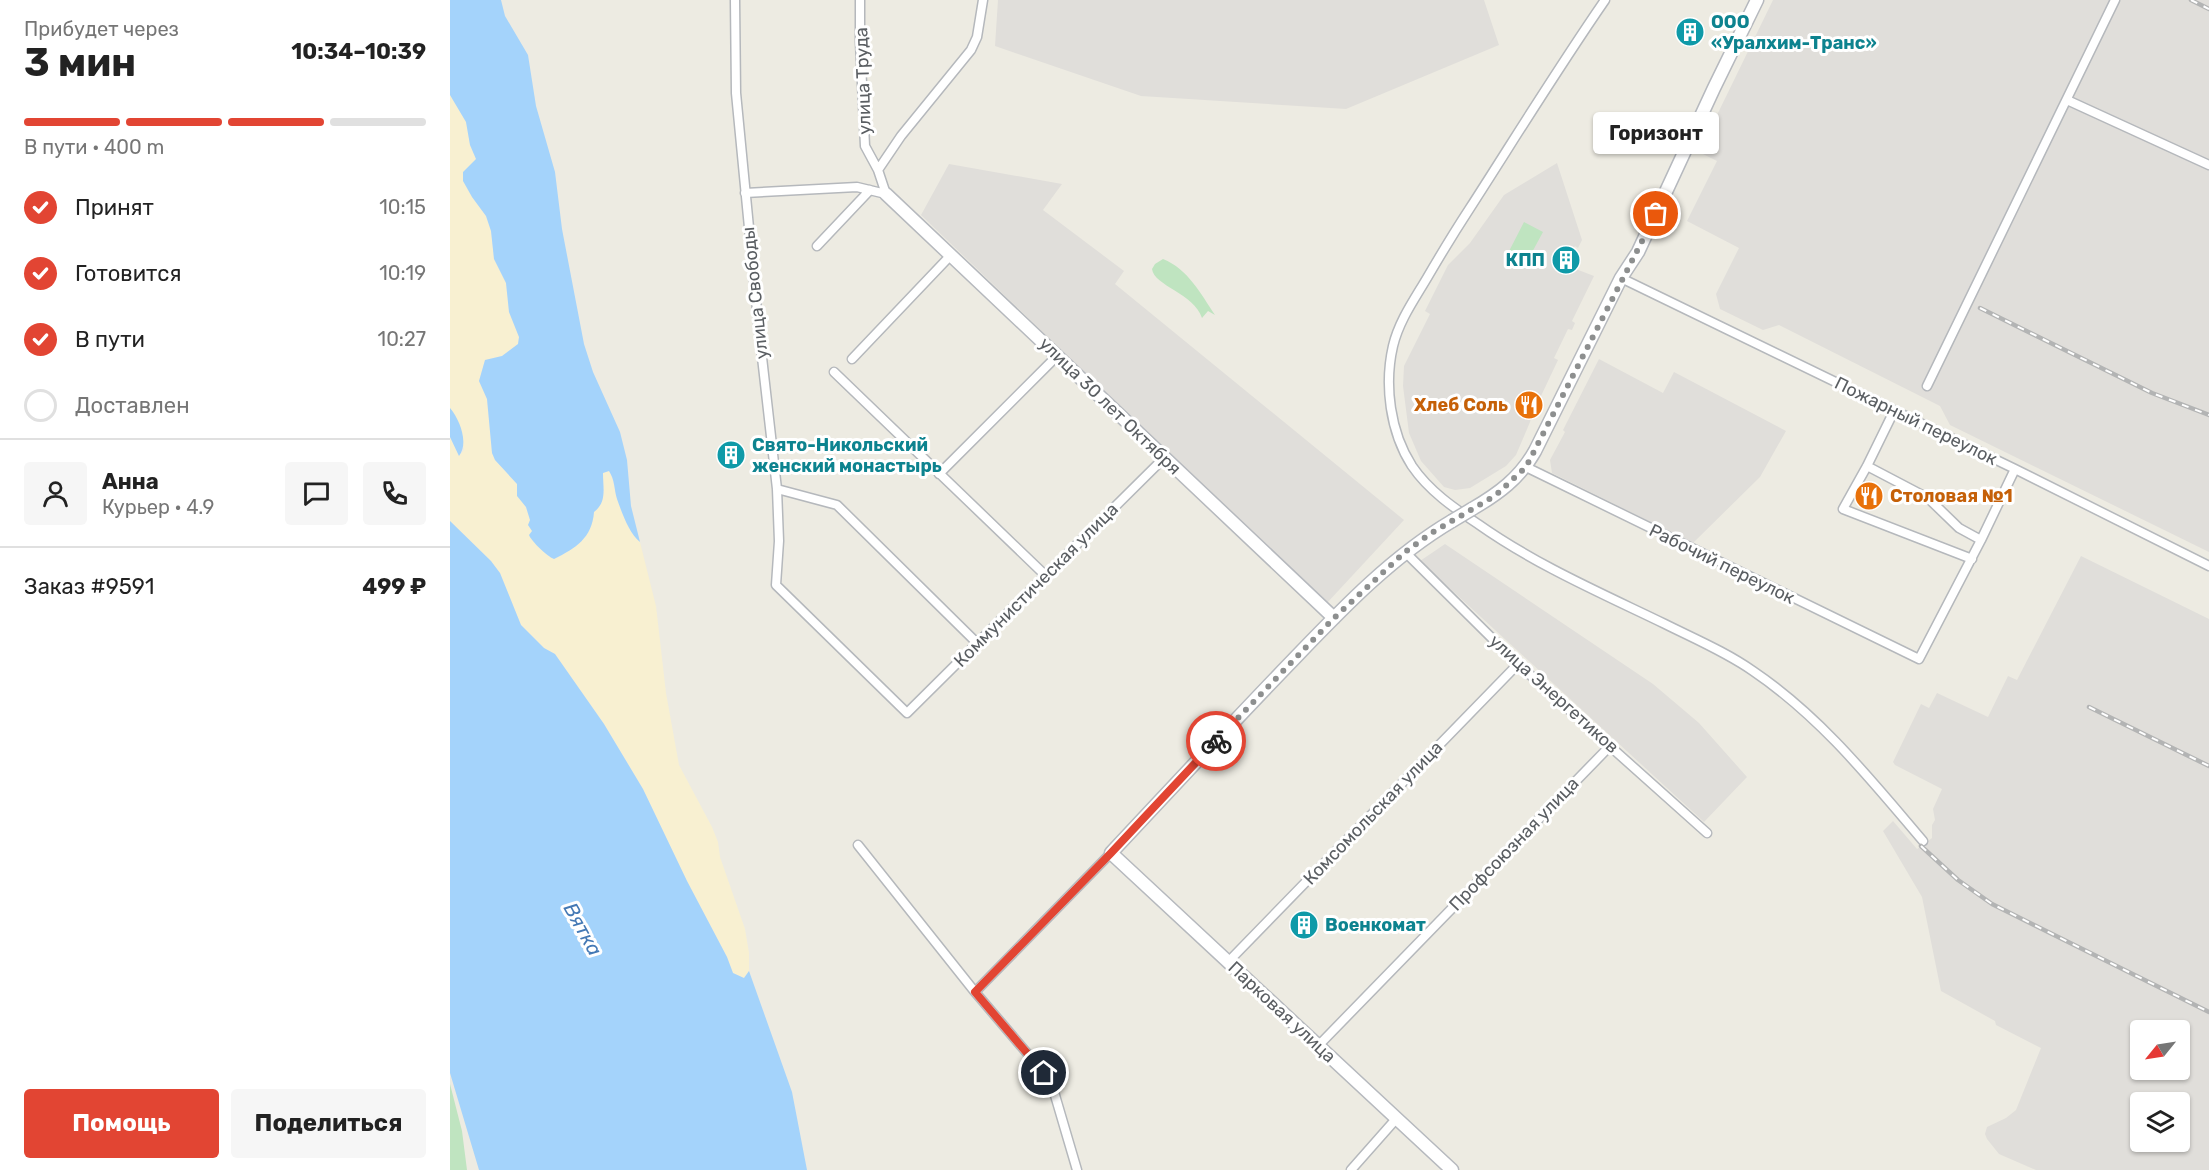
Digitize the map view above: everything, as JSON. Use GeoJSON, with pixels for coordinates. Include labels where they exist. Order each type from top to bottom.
{"type":"FeatureCollection","features":[{"type":"Feature","properties":{"kind":"street","name":"улица Свободы"},"geometry":{"type":"LineString","coordinates":[[735,0],[736,93],[777,489],[776,585],[907,713]]}},
{"type":"Feature","properties":{"kind":"street","name":"улица Труда"},"geometry":{"type":"LineString","coordinates":[[860,0],[865,146],[878,170],[886,194]]}},
{"type":"Feature","properties":{"kind":"street"},"geometry":{"type":"LineString","coordinates":[[878,170],[901,136],[971,50],[977,37],[983,0]]}},
{"type":"Feature","properties":{"kind":"street"},"geometry":{"type":"LineString","coordinates":[[1605,0],[1450,239],[1401,324],[1392,354],[1389,384],[1392,414],[1400,440],[1408,459],[1424,481],[1456,509],[1503,542],[1539,563],[1719,651],[1752,669],[1781,690],[1826,729],[1923,841]]}},
{"type":"Feature","properties":{"kind":"street"},"geometry":{"type":"LineString","coordinates":[[975,992],[1111,853],[1334,618],[1405,552],[1500,492],[1526,467],[1621,278],[1638,252],[1757,0]]}},
{"type":"Feature","properties":{"kind":"street"},"geometry":{"type":"LineString","coordinates":[[1927,386],[2115,0]]}},
{"type":"Feature","properties":{"kind":"street"},"geometry":{"type":"LineString","coordinates":[[2067,99],[2209,165]]}},
{"type":"Feature","properties":{"kind":"street"},"geometry":{"type":"LineString","coordinates":[[745,193],[857,187],[886,194]]}},
{"type":"Feature","properties":{"kind":"street"},"geometry":{"type":"LineString","coordinates":[[817,246],[870,190]]}},
{"type":"Feature","properties":{"kind":"street","name":"улица 30 лет Октября"},"geometry":{"type":"LineString","coordinates":[[886,194],[1334,618]]}},
{"type":"Feature","properties":{"kind":"street"},"geometry":{"type":"LineString","coordinates":[[852,359],[951,255]]}},
{"type":"Feature","properties":{"kind":"street","name":"Пожарный переулок"},"geometry":{"type":"LineString","coordinates":[[1621,278],[2209,566]]}},
{"type":"Feature","properties":{"kind":"street"},"geometry":{"type":"LineString","coordinates":[[939,474],[1057,356]]}},
{"type":"Feature","properties":{"kind":"street"},"geometry":{"type":"LineString","coordinates":[[834,372],[1045,576]]}},
{"type":"Feature","properties":{"kind":"street"},"geometry":{"type":"LineString","coordinates":[[1894,411],[1868,466],[1843,509],[1972,558],[2015,469]]}},
{"type":"Feature","properties":{"kind":"street","name":"Коммунистическая улица"},"geometry":{"type":"LineString","coordinates":[[907,713],[1164,458]]}},
{"type":"Feature","properties":{"kind":"street"},"geometry":{"type":"LineString","coordinates":[[1868,466],[1928,498],[1959,528],[1981,540]]}},
{"type":"Feature","properties":{"kind":"street","name":"Рабочий переулок"},"geometry":{"type":"LineString","coordinates":[[1526,467],[1919,659],[1972,558]]}},
{"type":"Feature","properties":{"kind":"street"},"geometry":{"type":"LineString","coordinates":[[777,489],[837,505],[977,643]]}},
{"type":"Feature","properties":{"kind":"street","name":"улица Энергетиков"},"geometry":{"type":"LineString","coordinates":[[1405,552],[1518,664],[1707,833]]}},
{"type":"Feature","properties":{"kind":"street","name":"Комсомольская улица"},"geometry":{"type":"LineString","coordinates":[[1228,962],[1518,664]]}},
{"type":"Feature","properties":{"kind":"street","name":"Профсоюзная улица"},"geometry":{"type":"LineString","coordinates":[[1318,1046],[1610,746]]}},
{"type":"Feature","properties":{"kind":"street"},"geometry":{"type":"LineString","coordinates":[[858,845],[975,992],[1037,1064],[1052,1086],[1077,1170]]}},
{"type":"Feature","properties":{"kind":"street","name":"Парковая улица"},"geometry":{"type":"LineString","coordinates":[[1111,853],[1452,1170]]}},
{"type":"Feature","properties":{"kind":"street"},"geometry":{"type":"LineString","coordinates":[[1351,1170],[1396,1119]]}},
{"type":"Feature","properties":{"kind":"shaded area"},"geometry":{"type":"Polygon","coordinates":[[[998,0],[1484,0],[1499,45],[1346,109],[1141,96],[995,46],[998,0]]]}},
{"type":"Feature","properties":{"kind":"shaded area"},"geometry":{"type":"Polygon","coordinates":[[[1773,0],[2209,0],[2209,552],[1950,425],[1940,406],[1779,325],[1763,330],[1720,309],[1716,294],[1739,248],[1687,221],[1717,161],[1699,152],[1773,0]]]}},
{"type":"Feature","properties":{"kind":"shaded area"},"geometry":{"type":"Polygon","coordinates":[[[1557,163],[1582,240],[1578,248],[1575,246],[1572,251],[1568,266],[1594,276],[1572,321],[1575,323],[1572,330],[1568,329],[1554,358],[1558,360],[1516,455],[1506,466],[1470,488],[1455,490],[1444,487],[1421,461],[1409,433],[1403,386],[1404,366],[1430,314],[1425,311],[1448,265],[1470,243],[1504,195],[1557,163]]]}},
{"type":"Feature","properties":{"kind":"shaded area"},"geometry":{"type":"Polygon","coordinates":[[[949,164],[1062,184],[1043,210],[1124,271],[1115,284],[1404,520],[1326,604],[921,215],[949,164]]]}},
{"type":"Feature","properties":{"kind":"shaded area"},"geometry":{"type":"Polygon","coordinates":[[[1599,359],[1663,393],[1674,372],[1786,431],[1760,477],[1693,543],[1552,473],[1550,460],[1599,359]]]}},
{"type":"Feature","properties":{"kind":"shaded area"},"geometry":{"type":"Polygon","coordinates":[[[1445,544],[1653,684],[1699,723],[1747,777],[1704,822],[1420,561],[1445,544]]]}},
{"type":"Feature","properties":{"kind":"shaded area"},"geometry":{"type":"Polygon","coordinates":[[[2081,556],[2209,619],[2209,1170],[2036,1170],[1999,1154],[1987,1139],[1985,1134],[1987,1127],[2006,1118],[2016,1110],[2041,1048],[1996,1025],[1995,1021],[1941,991],[1922,897],[1883,831],[1893,821],[1917,849],[1932,838],[1932,825],[1935,820],[1933,809],[1942,789],[1893,762],[1921,704],[1929,708],[1937,693],[1988,717],[2008,676],[2017,680],[2081,556]]]}},
{"type":"Feature","properties":{"kind":"green space"},"geometry":{"type":"Polygon","coordinates":[[[1524,222],[1543,232],[1523,269],[1505,259],[1524,222]]]}},
{"type":"Feature","properties":{"kind":"green space"},"geometry":{"type":"Polygon","coordinates":[[[1163,259],[1172,263],[1187,276],[1215,315],[1208,311],[1202,318],[1198,309],[1191,302],[1154,275],[1152,269],[1163,259]]]}},
{"type":"Feature","properties":{"kind":"green space"},"geometry":{"type":"Polygon","coordinates":[[[450,1084],[462,1131],[467,1170],[450,1170],[450,1084]]]}},
{"type":"Feature","properties":{"kind":"sand"},"geometry":{"type":"Polygon","coordinates":[[[450,95],[466,122],[470,145],[476,159],[472,197],[486,216],[491,231],[494,259],[506,283],[509,312],[519,337],[518,344],[502,356],[485,360],[479,381],[487,399],[492,453],[495,460],[517,484],[520,499],[539,545],[547,555],[554,559],[582,541],[590,529],[594,512],[603,499],[603,473],[609,471],[611,474],[624,516],[632,533],[640,542],[656,606],[666,693],[679,765],[712,827],[745,929],[749,971],[744,978],[733,973],[643,789],[604,724],[555,654],[544,648],[521,625],[500,573],[491,561],[450,521],[450,437],[459,456],[464,450],[460,427],[450,408],[450,95]]]}},
{"type":"Feature","properties":{"kind":"water"},"geometry":{"type":"Polygon","coordinates":[[[450,0],[501,0],[505,16],[528,55],[536,106],[555,172],[562,229],[584,344],[593,372],[620,432],[627,460],[631,506],[640,542],[632,533],[624,516],[609,471],[603,473],[603,499],[594,512],[590,529],[576,546],[554,559],[529,535],[532,531],[528,525],[530,520],[526,507],[517,496],[517,484],[495,460],[492,453],[487,399],[479,381],[485,360],[502,356],[518,344],[519,337],[509,312],[506,283],[494,259],[491,231],[486,216],[463,181],[463,172],[476,159],[470,145],[466,122],[450,95],[450,0]]]}},
{"type":"Feature","properties":{"kind":"water"},"geometry":{"type":"Polygon","coordinates":[[[450,408],[462,432],[463,445],[459,456],[450,437],[450,408]]]}},
{"type":"Feature","properties":{"kind":"water","name":"Вятка"},"geometry":{"type":"Polygon","coordinates":[[[450,521],[491,561],[500,573],[521,625],[544,648],[555,654],[604,724],[643,789],[733,973],[744,978],[749,971],[792,1092],[807,1170],[479,1170],[450,1073],[450,521]]]}},
{"type":"Feature","properties":{"kind":"railway"},"geometry":{"type":"LineString","coordinates":[[2191,0],[2209,9]]}},
{"type":"Feature","properties":{"kind":"railway"},"geometry":{"type":"LineString","coordinates":[[1980,308],[2152,393],[2209,415]]}},
{"type":"Feature","properties":{"kind":"railway"},"geometry":{"type":"LineString","coordinates":[[2089,707],[2209,766]]}},
{"type":"Feature","properties":{"kind":"railway"},"geometry":{"type":"LineString","coordinates":[[1921,846],[1958,880],[1992,904],[2209,1012]]}},
{"type":"Feature","properties":{"kind":"way so far"},"geometry":{"type":"LineString","coordinates":[[1216,741],[1334,618],[1405,552],[1430,534],[1496,495],[1526,467],[1621,278],[1638,252],[1656,214]]}},
{"type":"Feature","properties":{"kind":"place","name":"ООО «Уралхим-Транс»"},"geometry":{"type":"Point","coordinates":[1690,32]}},
{"type":"Feature","properties":{"kind":"place","name":"Горизонт"},"geometry":{"type":"Point","coordinates":[1656,214]}},
{"type":"Feature","properties":{"kind":"place","name":"КПП"},"geometry":{"type":"Point","coordinates":[1566,260]}},
{"type":"Feature","properties":{"kind":"place","name":"Хлеб Соль"},"geometry":{"type":"Point","coordinates":[1529,405]}},
{"type":"Feature","properties":{"kind":"place","name":"Свято-Никольский женский монастырь"},"geometry":{"type":"Point","coordinates":[731,455]}},
{"type":"Feature","properties":{"kind":"place","name":"Столовая №1"},"geometry":{"type":"Point","coordinates":[1869,496]}},
{"type":"Feature","properties":{"kind":"place","name":"Военкомат"},"geometry":{"type":"Point","coordinates":[1304,925]}},
{"type":"Feature","properties":{"kind":"route"},"geometry":{"type":"LineString","coordinates":[[1044,1073],[975,992],[1111,853],[1216,741]]}}]}
